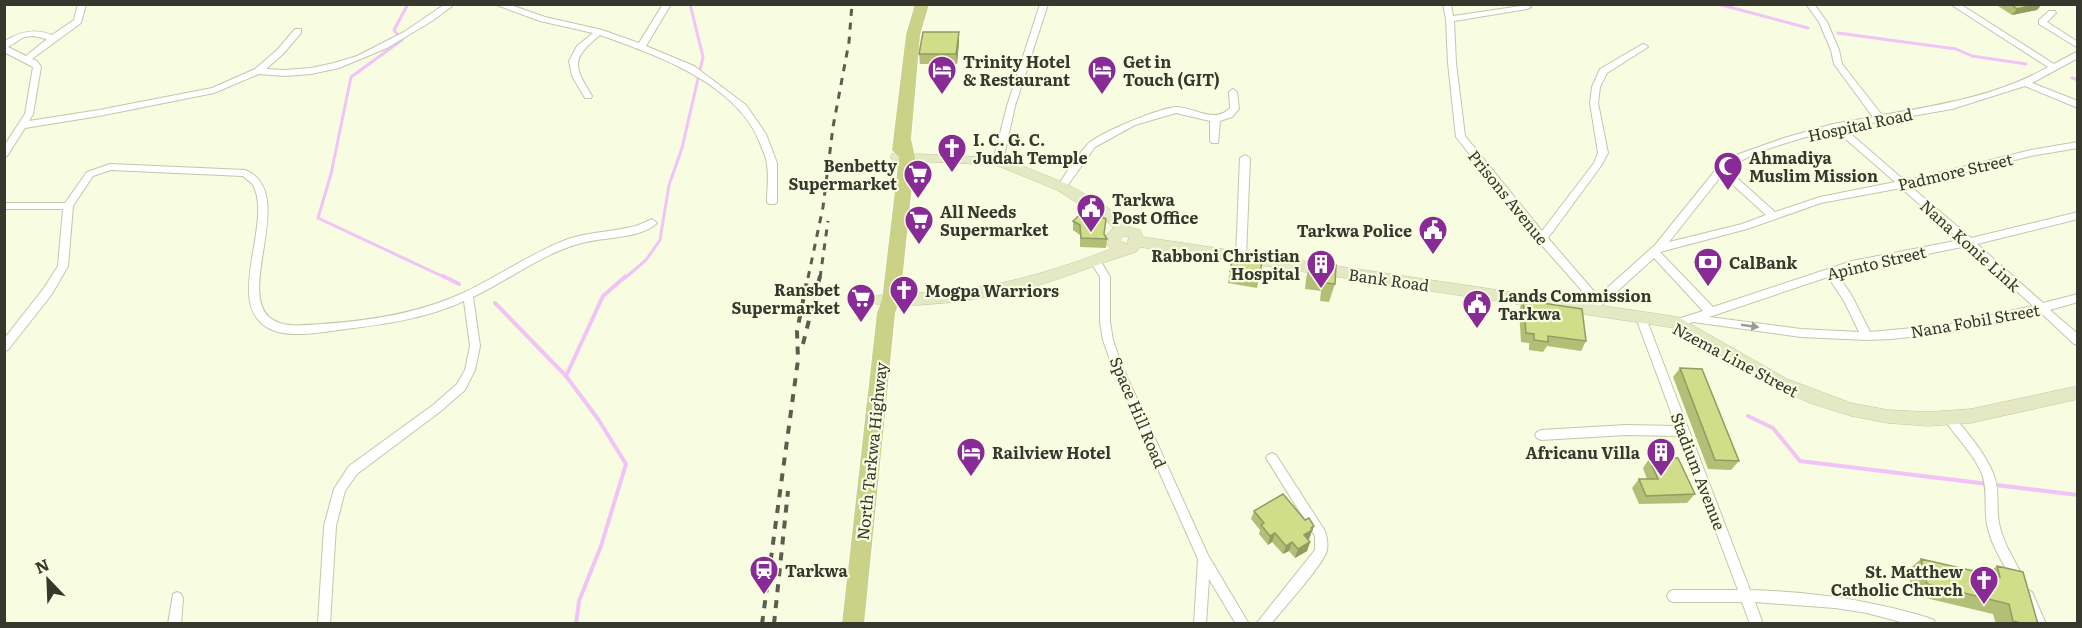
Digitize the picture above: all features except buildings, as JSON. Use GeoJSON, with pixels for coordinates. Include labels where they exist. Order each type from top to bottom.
{"type":"FeatureCollection","features":[{"type":"Feature","properties":{"kind":"main road","name":"North Tarkwa Highway"},"geometry":{"type":"LineString","coordinates":[[853,624],[913,35],[922,4]]}},
{"type":"Feature","properties":{"kind":"street"},"geometry":{"type":"LineString","coordinates":[[27,59],[78,21],[82,4]]}},
{"type":"Feature","properties":{"kind":"street"},"geometry":{"type":"LineString","coordinates":[[258,71],[280,74],[327,69],[373,53],[419,29],[451,4]]}},
{"type":"Feature","properties":{"kind":"street"},"geometry":{"type":"LineString","coordinates":[[498,4],[543,19],[599,32],[641,46],[691,68],[743,107],[761,134],[772,163],[772,202]]}},
{"type":"Feature","properties":{"kind":"street"},"geometry":{"type":"LineString","coordinates":[[641,46],[667,4]]}},
{"type":"Feature","properties":{"kind":"street"},"geometry":{"type":"LineString","coordinates":[[998,160],[1011,106],[1044,4]]}},
{"type":"Feature","properties":{"kind":"street","name":"Prisons Avenue"},"geometry":{"type":"LineString","coordinates":[[1447,4],[1461,138],[1595,306]]}},
{"type":"Feature","properties":{"kind":"street"},"geometry":{"type":"LineString","coordinates":[[1810,4],[1823,22],[1835,50],[1838,64],[1880,118]]}},
{"type":"Feature","properties":{"kind":"street"},"geometry":{"type":"LineString","coordinates":[[1954,4],[2055,68]]}},
{"type":"Feature","properties":{"kind":"street"},"geometry":{"type":"LineString","coordinates":[[1450,19],[1527,7]]}},
{"type":"Feature","properties":{"kind":"street"},"geometry":{"type":"LineString","coordinates":[[2052,13],[2042,22],[2078,46]]}},
{"type":"Feature","properties":{"kind":"street"},"geometry":{"type":"LineString","coordinates":[[24,125],[199,94],[240,80],[258,71],[280,52],[298,31]]}},
{"type":"Feature","properties":{"kind":"street"},"geometry":{"type":"LineString","coordinates":[[4,154],[29,114],[37,67],[34,63],[4,47],[17,36],[28,32],[53,38]]}},
{"type":"Feature","properties":{"kind":"street"},"geometry":{"type":"LineString","coordinates":[[588,96],[573,72],[572,66],[577,52],[599,32]]}},
{"type":"Feature","properties":{"kind":"street"},"geometry":{"type":"LineString","coordinates":[[1542,238],[1604,153],[1594,103],[1596,87],[1603,71],[1644,46]]}},
{"type":"Feature","properties":{"kind":"street","name":"Hospital Road"},"geometry":{"type":"LineString","coordinates":[[1595,306],[1656,250],[1721,169],[1739,157],[1836,126],[1952,106],[2025,83],[2078,54]]}},
{"type":"Feature","properties":{"kind":"street"},"geometry":{"type":"LineString","coordinates":[[2025,83],[2078,105]]}},
{"type":"Feature","properties":{"kind":"street"},"geometry":{"type":"LineString","coordinates":[[1062,187],[1092,145],[1132,123],[1176,110],[1215,119],[1229,115],[1235,109],[1233,92]]}},
{"type":"Feature","properties":{"kind":"street"},"geometry":{"type":"LineString","coordinates":[[1215,119],[1215,141]]}},
{"type":"Feature","properties":{"kind":"street","name":"Nana Konie Link"},"geometry":{"type":"LineString","coordinates":[[1836,126],[1904,184],[2078,341]]}},
{"type":"Feature","properties":{"kind":"street","name":"Padmore Street"},"geometry":{"type":"LineString","coordinates":[[1656,250],[1744,227],[1820,200],[1904,184],[2031,153],[2078,145]]}},
{"type":"Feature","properties":{"kind":"street"},"geometry":{"type":"LineString","coordinates":[[902,157],[998,160],[1062,187],[1100,209],[1115,220],[1121,230],[1114,234],[1112,240],[1116,246],[1131,245]]}},
{"type":"Feature","properties":{"kind":"street"},"geometry":{"type":"LineString","coordinates":[[1241,257],[1245,158]]}},
{"type":"Feature","properties":{"kind":"street"},"geometry":{"type":"LineString","coordinates":[[4,347],[48,291],[63,266],[68,206],[90,174],[110,167],[251,175],[258,186],[263,218],[254,300],[261,315],[275,327],[325,328],[434,309],[468,295],[575,240],[641,228],[652,223]]}},
{"type":"Feature","properties":{"kind":"street"},"geometry":{"type":"LineString","coordinates":[[1721,169],[1773,216]]}},
{"type":"Feature","properties":{"kind":"street"},"geometry":{"type":"LineString","coordinates":[[4,206],[68,206]]}},
{"type":"Feature","properties":{"kind":"street","name":"Apinto Street"},"geometry":{"type":"LineString","coordinates":[[1685,321],[1830,272],[1969,242],[2078,215]]}},
{"type":"Feature","properties":{"kind":"street"},"geometry":{"type":"LineString","coordinates":[[886,304],[982,293],[1038,281],[1095,261],[1131,245]]}},
{"type":"Feature","properties":{"kind":"street","name":"Bank Road"},"geometry":{"type":"LineString","coordinates":[[1131,245],[1241,257],[1595,306],[1641,318]]}},
{"type":"Feature","properties":{"kind":"street"},"geometry":{"type":"LineString","coordinates":[[1656,250],[1711,312]]}},
{"type":"Feature","properties":{"kind":"street","name":"Space Hill Road"},"geometry":{"type":"LineString","coordinates":[[1095,261],[1105,277],[1105,322],[1108,340],[1137,412],[1204,559],[1243,624]]}},
{"type":"Feature","properties":{"kind":"street"},"geometry":{"type":"LineString","coordinates":[[1830,272],[1848,299],[1867,336]]}},
{"type":"Feature","properties":{"kind":"street"},"geometry":{"type":"LineString","coordinates":[[324,624],[330,526],[340,489],[353,470],[437,408],[461,387],[470,370],[475,346],[468,295]]}},
{"type":"Feature","properties":{"kind":"street","name":"Nana Fobil Street"},"geometry":{"type":"LineString","coordinates":[[1685,321],[1784,331],[1867,336],[1942,329],[2078,298]]}},
{"type":"Feature","properties":{"kind":"street","name":"Nzema Line Street"},"geometry":{"type":"LineString","coordinates":[[1641,318],[1685,321],[1749,368],[1813,399],[1879,416],[1949,418],[1973,416],[2078,392]]}},
{"type":"Feature","properties":{"kind":"street","name":"Stadium Avenue"},"geometry":{"type":"LineString","coordinates":[[1641,318],[1757,624]]}},
{"type":"Feature","properties":{"kind":"street"},"geometry":{"type":"LineString","coordinates":[[1949,418],[1990,479],[1994,496],[1992,520],[1995,531],[2040,624]]}},
{"type":"Feature","properties":{"kind":"street"},"geometry":{"type":"LineString","coordinates":[[1541,435],[1626,430],[1684,431]]}},
{"type":"Feature","properties":{"kind":"street"},"geometry":{"type":"LineString","coordinates":[[1262,624],[1316,559],[1322,544],[1318,530],[1272,458]]}},
{"type":"Feature","properties":{"kind":"street"},"geometry":{"type":"LineString","coordinates":[[1200,624],[1204,559]]}},
{"type":"Feature","properties":{"kind":"street"},"geometry":{"type":"LineString","coordinates":[[1674,596],[1747,597],[1844,603],[1923,622]]}},
{"type":"Feature","properties":{"kind":"street"},"geometry":{"type":"LineString","coordinates":[[174,624],[177,598]]}},
{"type":"Feature","properties":{"kind":"waterway"},"geometry":{"type":"LineString","coordinates":[[408,4],[394,30],[402,40],[351,77],[331,174],[318,218],[446,278]]}},
{"type":"Feature","properties":{"kind":"waterway"},"geometry":{"type":"LineString","coordinates":[[625,278],[646,260],[660,240],[669,185],[682,148],[703,57],[690,4]]}},
{"type":"Feature","properties":{"kind":"waterway"},"geometry":{"type":"LineString","coordinates":[[1718,4],[1808,28]]}},
{"type":"Feature","properties":{"kind":"waterway"},"geometry":{"type":"LineString","coordinates":[[1838,33],[1956,49],[1972,56],[2026,64]]}},
{"type":"Feature","properties":{"kind":"waterway"},"geometry":{"type":"LineString","coordinates":[[2072,78],[2078,80]]}},
{"type":"Feature","properties":{"kind":"waterway"},"geometry":{"type":"LineString","coordinates":[[443,276],[459,284]]}},
{"type":"Feature","properties":{"kind":"waterway"},"geometry":{"type":"LineString","coordinates":[[566,376],[603,296],[626,276]]}},
{"type":"Feature","properties":{"kind":"waterway"},"geometry":{"type":"LineString","coordinates":[[495,303],[566,376]]}},
{"type":"Feature","properties":{"kind":"waterway"},"geometry":{"type":"LineString","coordinates":[[566,376],[598,419],[626,464],[601,546],[579,601],[576,624]]}},
{"type":"Feature","properties":{"kind":"waterway"},"geometry":{"type":"LineString","coordinates":[[1748,416],[1773,428],[1800,461],[2078,495]]}},
{"type":"Feature","properties":{"kind":"railway"},"geometry":{"type":"LineString","coordinates":[[808,278],[823,207],[833,127],[849,42],[852,4]]}},
{"type":"Feature","properties":{"kind":"railway"},"geometry":{"type":"LineString","coordinates":[[820,278],[828,221]]}},
{"type":"Feature","properties":{"kind":"railway"},"geometry":{"type":"LineString","coordinates":[[762,624],[798,360],[797,331],[808,276]]}},
{"type":"Feature","properties":{"kind":"railway"},"geometry":{"type":"LineString","coordinates":[[803,344],[820,276]]}},
{"type":"Feature","properties":{"kind":"railway"},"geometry":{"type":"LineString","coordinates":[[774,624],[788,491]]}},
{"type":"Feature","properties":{"kind":"place","name":"Trinity Hotel & Restaurant"},"geometry":{"type":"Point","coordinates":[942,96]}},
{"type":"Feature","properties":{"kind":"place","name":"Get in Touch (GIT)"},"geometry":{"type":"Point","coordinates":[1102,96]}},
{"type":"Feature","properties":{"kind":"place","name":"I. C. G. C. Judah Temple"},"geometry":{"type":"Point","coordinates":[952,174]}},
{"type":"Feature","properties":{"kind":"place","name":"Ahmadiya Muslim Mission"},"geometry":{"type":"Point","coordinates":[1728,192]}},
{"type":"Feature","properties":{"kind":"place","name":"Benbetty Supermarket"},"geometry":{"type":"Point","coordinates":[918,200]}},
{"type":"Feature","properties":{"kind":"place","name":"Tarkwa Post Office"},"geometry":{"type":"Point","coordinates":[1091,234]}},
{"type":"Feature","properties":{"kind":"place","name":"All Needs Supermarket"},"geometry":{"type":"Point","coordinates":[919,246]}},
{"type":"Feature","properties":{"kind":"place","name":"Tarkwa Police"},"geometry":{"type":"Point","coordinates":[1433,256]}},
{"type":"Feature","properties":{"kind":"place","name":"CalBank"},"geometry":{"type":"Point","coordinates":[1708,288]}},
{"type":"Feature","properties":{"kind":"place","name":"Rabboni Christian Hospital"},"geometry":{"type":"Point","coordinates":[1321,290]}},
{"type":"Feature","properties":{"kind":"place","name":"Mogpa Warriors"},"geometry":{"type":"Point","coordinates":[904,316]}},
{"type":"Feature","properties":{"kind":"place","name":"Ransbet Supermarket"},"geometry":{"type":"Point","coordinates":[861,324]}},
{"type":"Feature","properties":{"kind":"place","name":"Lands Commission Tarkwa"},"geometry":{"type":"Point","coordinates":[1477,330]}},
{"type":"Feature","properties":{"kind":"place","name":"Railview Hotel"},"geometry":{"type":"Point","coordinates":[971,478]}},
{"type":"Feature","properties":{"kind":"place","name":"Africanu Villa"},"geometry":{"type":"Point","coordinates":[1661,478]}},
{"type":"Feature","properties":{"kind":"place","name":"Tarkwa"},"geometry":{"type":"Point","coordinates":[764,596]}},
{"type":"Feature","properties":{"kind":"place","name":"St. Matthew Catholic Church"},"geometry":{"type":"Point","coordinates":[1984,606]}}]}
